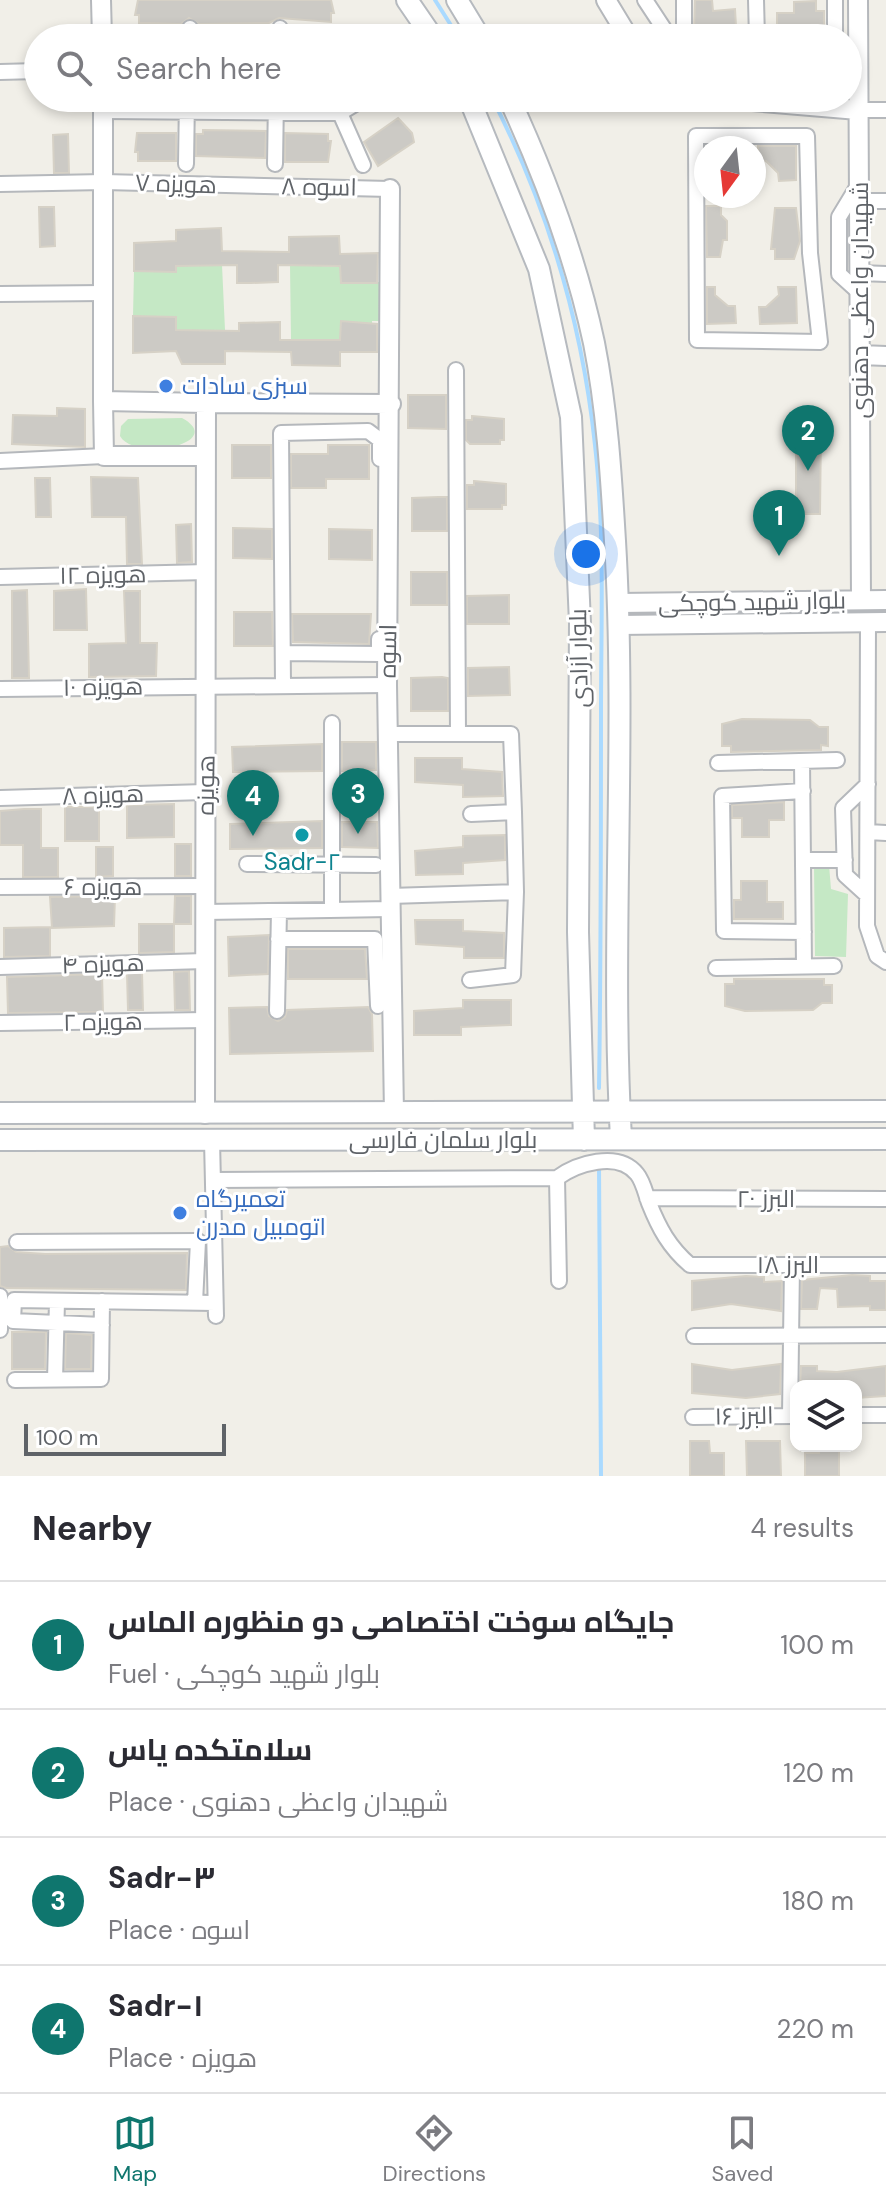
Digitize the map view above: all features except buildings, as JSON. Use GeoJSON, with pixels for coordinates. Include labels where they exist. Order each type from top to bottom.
{"type":"FeatureCollection","features":[{"type":"Feature","properties":{"kind":"main road"},"geometry":{"type":"LineString","coordinates":[[407,0],[423,24]]}},
{"type":"Feature","properties":{"kind":"main road"},"geometry":{"type":"LineString","coordinates":[[457,0],[472,24]]}},
{"type":"Feature","properties":{"kind":"main road","name":"بلوار آزادی"},"geometry":{"type":"LineString","coordinates":[[475,112],[539,269],[571,417],[580,623],[578,932],[584,1140]]}},
{"type":"Feature","properties":{"kind":"main road","name":"بلوار آزادی"},"geometry":{"type":"LineString","coordinates":[[515,112],[553,203],[593,341],[610,452],[619,603],[621,1139]]}},
{"type":"Feature","properties":{"kind":"main road"},"geometry":{"type":"LineString","coordinates":[[689,1111],[691,1138]]}},
{"type":"Feature","properties":{"kind":"main road","name":"بلوار سلمان فارسی"},"geometry":{"type":"LineString","coordinates":[[0,1113],[886,1111]]}},
{"type":"Feature","properties":{"kind":"main road"},"geometry":{"type":"LineString","coordinates":[[519,1113],[520,1140]]}},
{"type":"Feature","properties":{"kind":"main road","name":"بلوار سلمان فارسی"},"geometry":{"type":"LineString","coordinates":[[0,1140],[886,1139]]}},
{"type":"Feature","properties":{"kind":"street"},"geometry":{"type":"LineString","coordinates":[[101,0],[102,24]]}},
{"type":"Feature","properties":{"kind":"street"},"geometry":{"type":"LineString","coordinates":[[606,0],[621,24]]}},
{"type":"Feature","properties":{"kind":"street"},"geometry":{"type":"LineString","coordinates":[[645,0],[661,24]]}},
{"type":"Feature","properties":{"kind":"street"},"geometry":{"type":"LineString","coordinates":[[684,0],[684,24]]}},
{"type":"Feature","properties":{"kind":"street"},"geometry":{"type":"LineString","coordinates":[[756,0],[757,24]]}},
{"type":"Feature","properties":{"kind":"street"},"geometry":{"type":"LineString","coordinates":[[835,0],[835,24]]}},
{"type":"Feature","properties":{"kind":"street","name":"شهیدان واعظی دهنوی"},"geometry":{"type":"LineString","coordinates":[[858,0],[858,24]]}},
{"type":"Feature","properties":{"kind":"street"},"geometry":{"type":"LineString","coordinates":[[0,72],[24,71]]}},
{"type":"Feature","properties":{"kind":"street"},"geometry":{"type":"LineString","coordinates":[[862,110],[886,110]]}},
{"type":"Feature","properties":{"kind":"street"},"geometry":{"type":"LineString","coordinates":[[103,112],[104,456]]}},
{"type":"Feature","properties":{"kind":"street"},"geometry":{"type":"LineString","coordinates":[[186,112],[186,164]]}},
{"type":"Feature","properties":{"kind":"street"},"geometry":{"type":"LineString","coordinates":[[275,164],[276,112]]}},
{"type":"Feature","properties":{"kind":"street"},"geometry":{"type":"LineString","coordinates":[[332,112],[340,113],[363,165]]}},
{"type":"Feature","properties":{"kind":"street","name":"شهیدان واعظی دهنوی"},"geometry":{"type":"LineString","coordinates":[[858,112],[861,600]]}},
{"type":"Feature","properties":{"kind":"street"},"geometry":{"type":"LineString","coordinates":[[696,136],[807,136],[810,253],[820,342],[697,340],[696,136]]}},
{"type":"Feature","properties":{"kind":"street","name":"هویزه ۷"},"geometry":{"type":"LineString","coordinates":[[0,184],[104,182],[247,186]]}},
{"type":"Feature","properties":{"kind":"street","name":"اسوه ۸"},"geometry":{"type":"LineString","coordinates":[[247,186],[390,189]]}},
{"type":"Feature","properties":{"kind":"street","name":"اسوه"},"geometry":{"type":"LineString","coordinates":[[390,189],[387,685],[394,1113]]}},
{"type":"Feature","properties":{"kind":"street"},"geometry":{"type":"LineString","coordinates":[[860,293],[839,274],[839,217],[859,193],[886,201]]}},
{"type":"Feature","properties":{"kind":"street"},"geometry":{"type":"LineString","coordinates":[[810,253],[839,251]]}},
{"type":"Feature","properties":{"kind":"street"},"geometry":{"type":"LineString","coordinates":[[860,273],[886,274]]}},
{"type":"Feature","properties":{"kind":"street"},"geometry":{"type":"LineString","coordinates":[[0,294],[104,293]]}},
{"type":"Feature","properties":{"kind":"street"},"geometry":{"type":"LineString","coordinates":[[861,355],[886,356]]}},
{"type":"Feature","properties":{"kind":"street"},"geometry":{"type":"LineString","coordinates":[[456,370],[458,734]]}},
{"type":"Feature","properties":{"kind":"street"},"geometry":{"type":"LineString","coordinates":[[103,401],[206,403],[229,395],[391,404]]}},
{"type":"Feature","properties":{"kind":"street","name":"هویزه"},"geometry":{"type":"LineString","coordinates":[[205,1114],[206,403]]}},
{"type":"Feature","properties":{"kind":"street"},"geometry":{"type":"LineString","coordinates":[[283,653],[379,654],[380,440],[368,431],[281,433],[283,685]]}},
{"type":"Feature","properties":{"kind":"street"},"geometry":{"type":"LineString","coordinates":[[0,461],[104,456],[205,456]]}},
{"type":"Feature","properties":{"kind":"street","name":"هویزه ۱۲"},"geometry":{"type":"LineString","coordinates":[[0,577],[207,572]]}},
{"type":"Feature","properties":{"kind":"street","name":"بلوار شهید کوچکی"},"geometry":{"type":"LineString","coordinates":[[619,603],[886,600]]}},
{"type":"Feature","properties":{"kind":"street"},"geometry":{"type":"LineString","coordinates":[[655,603],[649,614],[655,625]]}},
{"type":"Feature","properties":{"kind":"street"},"geometry":{"type":"LineString","coordinates":[[877,622],[868,784],[867,926],[877,956],[886,962]]}},
{"type":"Feature","properties":{"kind":"street","name":"بلوار شهید کوچکی"},"geometry":{"type":"LineString","coordinates":[[619,625],[877,622]]}},
{"type":"Feature","properties":{"kind":"street","name":"هویزه ۱۰"},"geometry":{"type":"LineString","coordinates":[[0,689],[387,685]]}},
{"type":"Feature","properties":{"kind":"street"},"geometry":{"type":"LineString","coordinates":[[332,723],[332,910]]}},
{"type":"Feature","properties":{"kind":"street"},"geometry":{"type":"LineString","coordinates":[[388,734],[511,734],[516,892],[513,975],[470,980]]}},
{"type":"Feature","properties":{"kind":"street"},"geometry":{"type":"LineString","coordinates":[[718,763],[837,760]]}},
{"type":"Feature","properties":{"kind":"street"},"geometry":{"type":"LineString","coordinates":[[802,761],[804,966]]}},
{"type":"Feature","properties":{"kind":"street"},"geometry":{"type":"LineString","coordinates":[[867,895],[845,875],[843,808],[868,784]]}},
{"type":"Feature","properties":{"kind":"street"},"geometry":{"type":"LineString","coordinates":[[803,791],[722,796],[724,931],[804,932]]}},
{"type":"Feature","properties":{"kind":"street","name":"هویزه ۸"},"geometry":{"type":"LineString","coordinates":[[0,798],[205,792]]}},
{"type":"Feature","properties":{"kind":"street"},"geometry":{"type":"LineString","coordinates":[[471,814],[514,812]]}},
{"type":"Feature","properties":{"kind":"street"},"geometry":{"type":"LineString","coordinates":[[868,832],[886,833]]}},
{"type":"Feature","properties":{"kind":"street"},"geometry":{"type":"LineString","coordinates":[[803,860],[845,860]]}},
{"type":"Feature","properties":{"kind":"street"},"geometry":{"type":"LineString","coordinates":[[247,864],[376,865]]}},
{"type":"Feature","properties":{"kind":"street","name":"هویزه ۶"},"geometry":{"type":"LineString","coordinates":[[0,887],[205,886]]}},
{"type":"Feature","properties":{"kind":"street"},"geometry":{"type":"LineString","coordinates":[[204,912],[332,910],[516,892]]}},
{"type":"Feature","properties":{"kind":"street"},"geometry":{"type":"LineString","coordinates":[[277,1011],[279,911]]}},
{"type":"Feature","properties":{"kind":"street"},"geometry":{"type":"LineString","coordinates":[[278,939],[375,939],[378,1006]]}},
{"type":"Feature","properties":{"kind":"street","name":"هویزه ۴"},"geometry":{"type":"LineString","coordinates":[[0,967],[205,961]]}},
{"type":"Feature","properties":{"kind":"street"},"geometry":{"type":"LineString","coordinates":[[716,968],[834,966]]}},
{"type":"Feature","properties":{"kind":"street","name":"هویزه ۲"},"geometry":{"type":"LineString","coordinates":[[0,1023],[206,1020]]}},
{"type":"Feature","properties":{"kind":"street"},"geometry":{"type":"LineString","coordinates":[[102,1325],[13,1321],[14,1300],[195,1303],[216,1310],[212,1140]]}},
{"type":"Feature","properties":{"kind":"street"},"geometry":{"type":"LineString","coordinates":[[214,1180],[557,1178],[572,1166],[619,1162],[637,1174],[647,1198]]}},
{"type":"Feature","properties":{"kind":"street"},"geometry":{"type":"LineString","coordinates":[[557,1178],[559,1281]]}},
{"type":"Feature","properties":{"kind":"street","name":"البرز ۲۰"},"geometry":{"type":"LineString","coordinates":[[647,1198],[886,1199]]}},
{"type":"Feature","properties":{"kind":"street","name":"البرز ۱۸"},"geometry":{"type":"LineString","coordinates":[[647,1198],[671,1249],[690,1265],[886,1265]]}},
{"type":"Feature","properties":{"kind":"street"},"geometry":{"type":"LineString","coordinates":[[17,1242],[198,1241],[195,1303]]}},
{"type":"Feature","properties":{"kind":"street"},"geometry":{"type":"LineString","coordinates":[[792,1265],[793,1380]]}},
{"type":"Feature","properties":{"kind":"street"},"geometry":{"type":"LineString","coordinates":[[0,1296],[0,1330]]}},
{"type":"Feature","properties":{"kind":"street"},"geometry":{"type":"LineString","coordinates":[[55,1380],[57,1301]]}},
{"type":"Feature","properties":{"kind":"street"},"geometry":{"type":"LineString","coordinates":[[15,1380],[101,1379],[102,1301]]}},
{"type":"Feature","properties":{"kind":"street"},"geometry":{"type":"LineString","coordinates":[[694,1336],[886,1335]]}},
{"type":"Feature","properties":{"kind":"street"},"geometry":{"type":"LineString","coordinates":[[862,1415],[886,1415]]}},
{"type":"Feature","properties":{"kind":"street","name":"البرز ۱۶"},"geometry":{"type":"LineString","coordinates":[[693,1417],[790,1416]]}},
{"type":"Feature","properties":{"kind":"green space"},"geometry":{"type":"Polygon","coordinates":[[[200,262],[222,265],[225,330],[176,330],[133,316],[134,271],[165,268],[166,272],[175,272],[176,266],[199,266],[200,262]]]}},
{"type":"Feature","properties":{"kind":"green space"},"geometry":{"type":"Polygon","coordinates":[[[320,262],[320,266],[340,267],[341,283],[379,282],[380,321],[372,321],[372,324],[341,321],[340,340],[291,340],[290,265],[312,266],[320,262]]]}},
{"type":"Feature","properties":{"kind":"green space"},"geometry":{"type":"Polygon","coordinates":[[[182,418],[193,427],[194,435],[187,442],[174,446],[142,448],[129,444],[120,436],[121,426],[128,419],[182,418]]]}},
{"type":"Feature","properties":{"kind":"green space"},"geometry":{"type":"Polygon","coordinates":[[[814,865],[829,865],[831,889],[848,894],[846,957],[815,956],[814,865]]]}},
{"type":"Feature","properties":{"kind":"waterway"},"geometry":{"type":"LineString","coordinates":[[435,0],[450,24]]}},
{"type":"Feature","properties":{"kind":"waterway"},"geometry":{"type":"LineString","coordinates":[[499,112],[530,181],[560,267],[581,355],[595,445],[602,578],[599,1088]]}},
{"type":"Feature","properties":{"kind":"waterway"},"geometry":{"type":"LineString","coordinates":[[599,1166],[601,1476]]}},
{"type":"Feature","properties":{"kind":"place","name":"سبزی سادات"},"geometry":{"type":"Point","coordinates":[166,386]}},
{"type":"Feature","properties":{"kind":"place","name":"سلامتکده یاس"},"geometry":{"type":"Point","coordinates":[808,471]}},
{"type":"Feature","properties":{"kind":"place","name":"جایگاه سوخت اختصاصی دو منظوره الماس"},"geometry":{"type":"Point","coordinates":[779,556]}},
{"type":"Feature","properties":{"kind":"place","name":"Sadr-۳"},"geometry":{"type":"Point","coordinates":[358,834]}},
{"type":"Feature","properties":{"kind":"place","name":"Sadr-۲"},"geometry":{"type":"Point","coordinates":[302,835]}},
{"type":"Feature","properties":{"kind":"place","name":"Sadr-۱"},"geometry":{"type":"Point","coordinates":[253,836]}},
{"type":"Feature","properties":{"kind":"place","name":"تعمیرگاه اتومبیل مدرن"},"geometry":{"type":"Point","coordinates":[180,1213]}}]}
